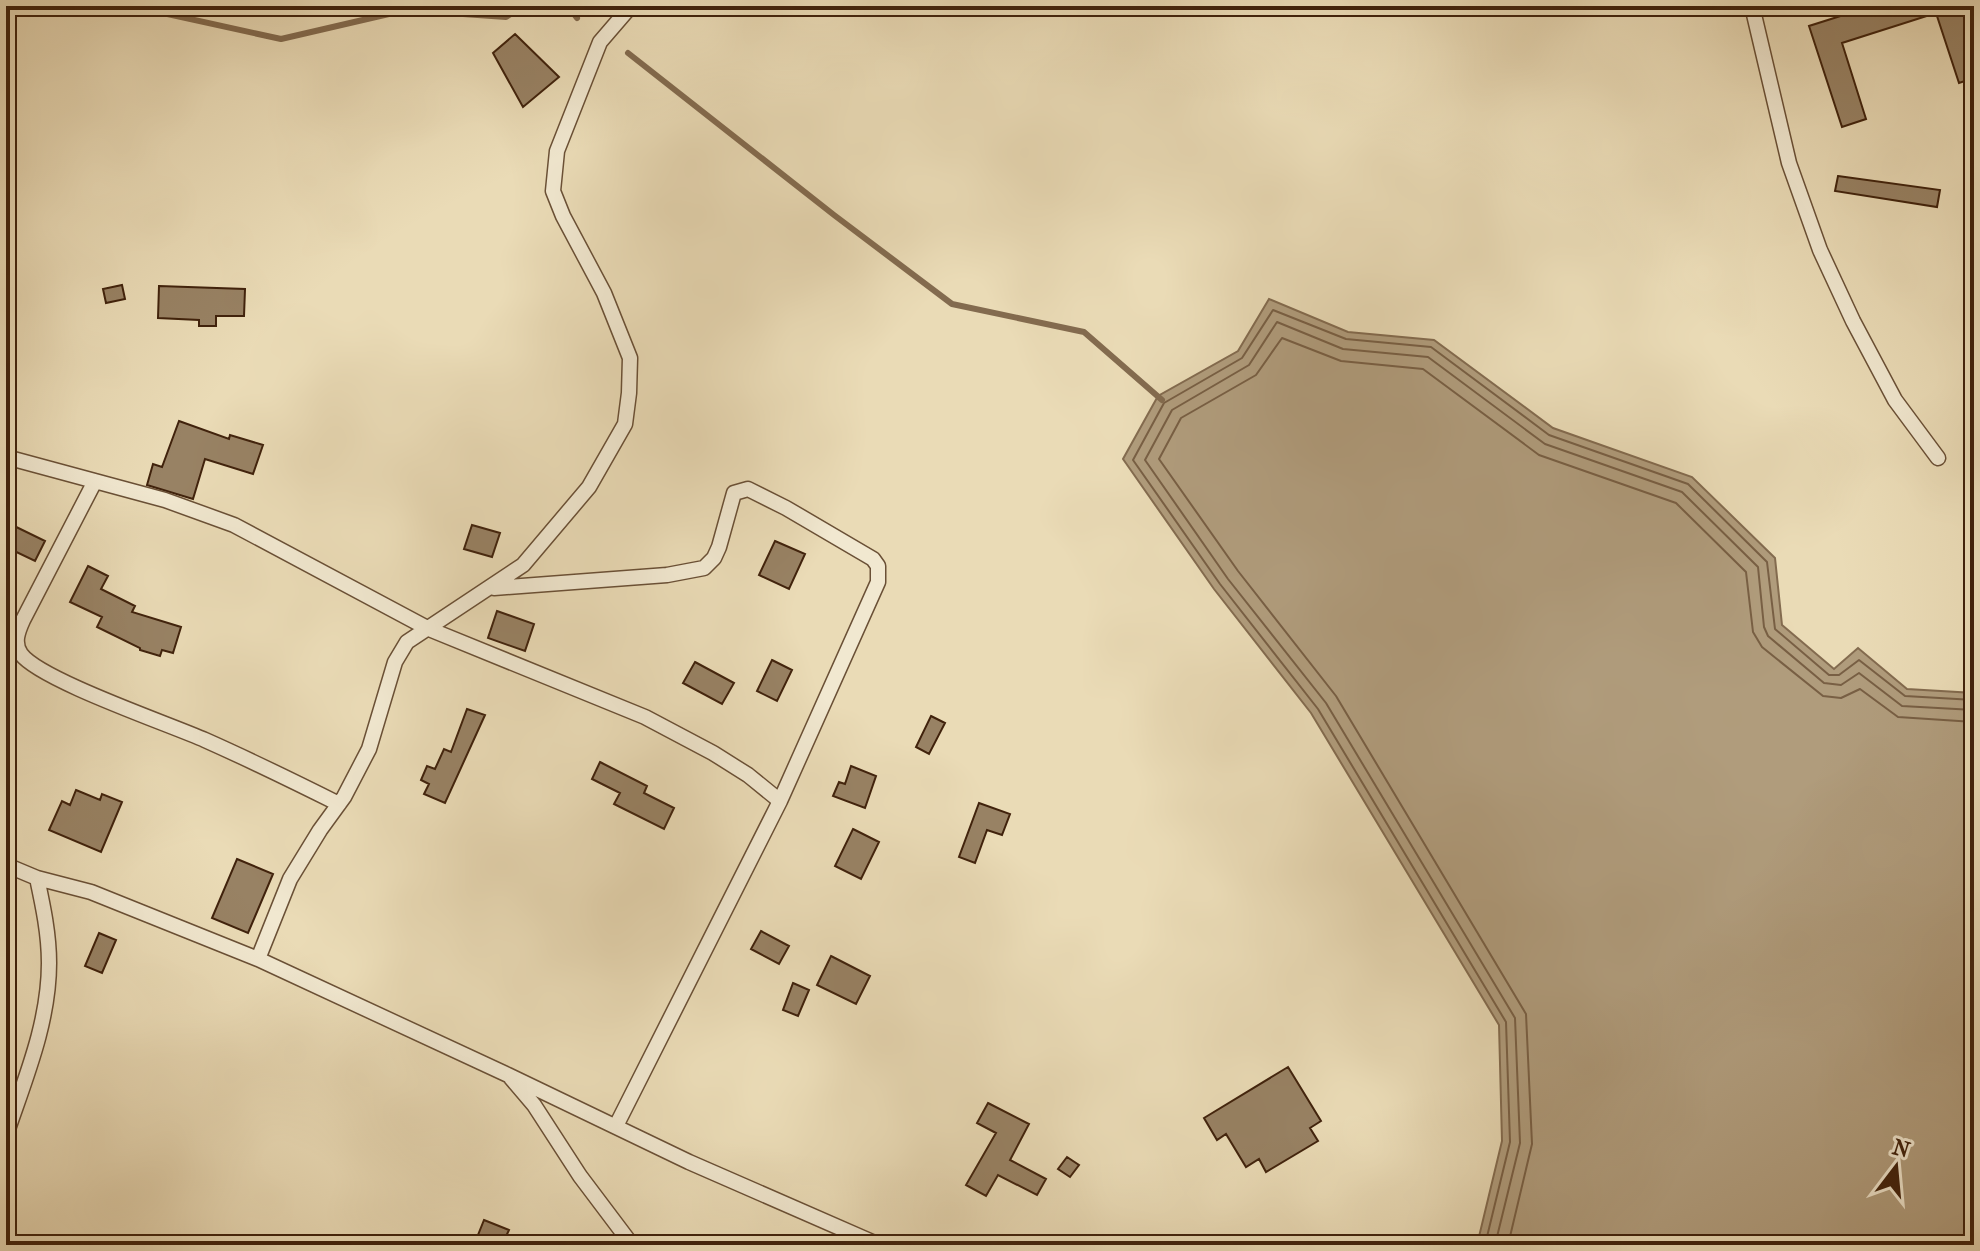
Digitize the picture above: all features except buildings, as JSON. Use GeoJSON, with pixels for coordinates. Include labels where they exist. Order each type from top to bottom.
{"type":"FeatureCollection","features":[{"type":"Feature","properties":{"kind":"street"},"geometry":{"type":"LineString","coordinates":[[258,959],[290,879],[339,804],[369,749],[395,662],[407,642],[523,565],[589,487],[625,424],[630,358],[604,293],[553,191],[557,151],[600,42],[631,6]]}},
{"type":"Feature","properties":{"kind":"street"},"geometry":{"type":"LineString","coordinates":[[1752,6],[1789,163],[1820,250],[1895,400],[1938,458]]}},
{"type":"Feature","properties":{"kind":"street"},"geometry":{"type":"LineString","coordinates":[[6,457],[165,500],[234,525],[429,629],[645,717],[713,753],[748,775],[780,801]]}},
{"type":"Feature","properties":{"kind":"street"},"geometry":{"type":"LineString","coordinates":[[95,481],[23,620],[16,643],[19,653],[55,678],[202,739],[339,804]]}},
{"type":"Feature","properties":{"kind":"street"},"geometry":{"type":"LineString","coordinates":[[491,588],[667,575],[704,568],[719,547],[734,493],[748,489],[873,559],[878,566],[878,582],[780,801],[616,1126]]}},
{"type":"Feature","properties":{"kind":"street"},"geometry":{"type":"LineString","coordinates":[[6,865],[37,878],[91,892],[258,959],[689,1162],[879,1245]]}},
{"type":"Feature","properties":{"kind":"street"},"geometry":{"type":"LineString","coordinates":[[6,1135],[39,1037],[47,998],[49,962],[46,917],[37,878]]}},
{"type":"Feature","properties":{"kind":"street"},"geometry":{"type":"LineString","coordinates":[[508,1075],[534,1105],[580,1176],[632,1245]]}},
{"type":"Feature","properties":{"kind":"water"},"geometry":{"type":"Polygon","coordinates":[[[1269,299],[1348,332],[1434,340],[1553,428],[1692,477],[1775,558],[1782,625],[1834,669],[1858,648],[1907,689],[1974,693],[1974,1245],[1477,1245],[1502,1141],[1499,1025],[1311,713],[1214,589],[1123,459],[1158,396],[1238,351],[1269,299]]]}},
{"type":"Feature","properties":{"kind":"waterway"},"geometry":{"type":"LineString","coordinates":[[131,6],[281,39],[406,10],[506,17],[523,6]]}},
{"type":"Feature","properties":{"kind":"waterway"},"geometry":{"type":"LineString","coordinates":[[568,6],[577,18]]}},
{"type":"Feature","properties":{"kind":"waterway"},"geometry":{"type":"LineString","coordinates":[[628,53],[952,304],[1084,332],[1162,400]]}}]}
